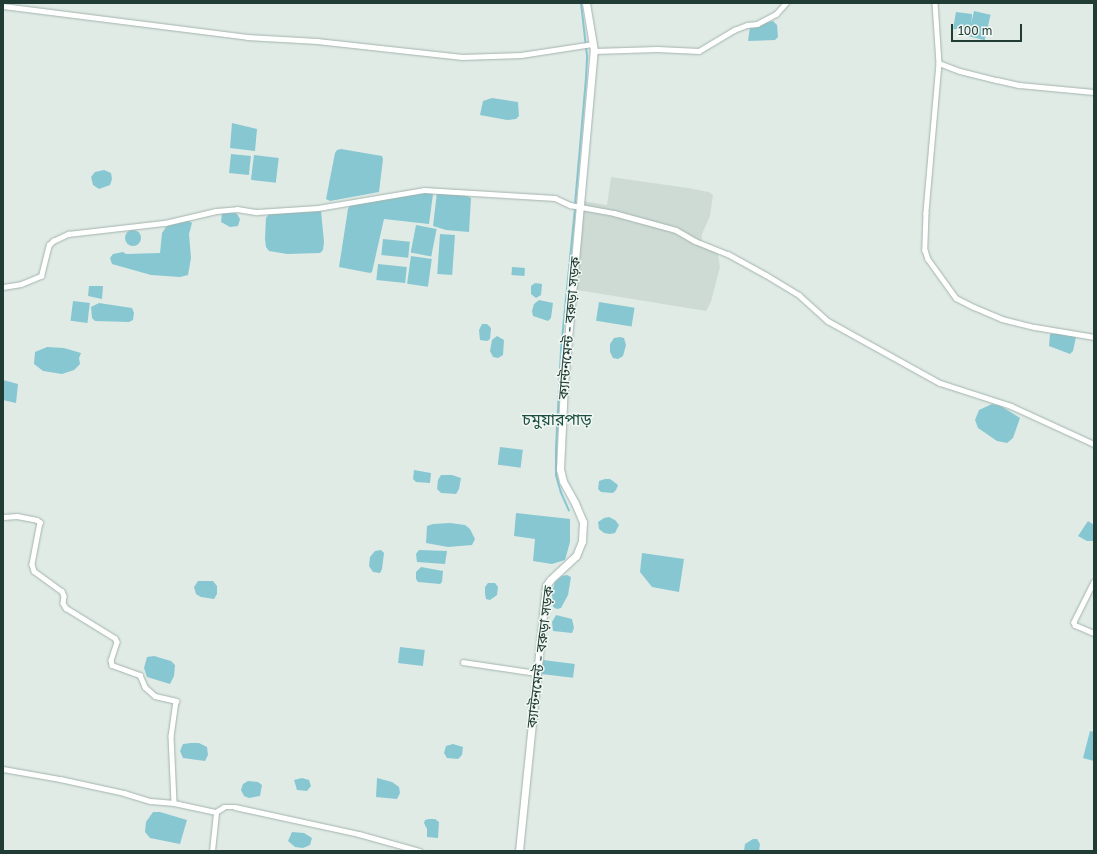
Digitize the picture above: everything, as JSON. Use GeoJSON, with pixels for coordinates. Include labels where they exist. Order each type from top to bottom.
{"type":"FeatureCollection","features":[{"type":"Feature","properties":{"kind":"main road","name":"ক্যান্টনমেন্ট - বরুড়া সড়ক"},"geometry":{"type":"LineString","coordinates":[[518,851],[546,586],[550,580],[576,556],[582,541],[583,522],[575,502],[563,481],[560,469],[564,384],[593,47],[586,3]]}},
{"type":"Feature","properties":{"kind":"street"},"geometry":{"type":"LineString","coordinates":[[3,6],[247,37],[317,41],[462,57],[521,55],[582,46],[699,51],[734,30],[747,25],[756,24],[776,14],[786,3]]}},
{"type":"Feature","properties":{"kind":"street"},"geometry":{"type":"LineString","coordinates":[[935,3],[939,63],[926,213],[925,250],[928,259],[956,298],[968,304],[1008,321],[1094,337]]}},
{"type":"Feature","properties":{"kind":"street"},"geometry":{"type":"LineString","coordinates":[[939,63],[967,73],[1004,82],[1094,92]]}},
{"type":"Feature","properties":{"kind":"street"},"geometry":{"type":"LineString","coordinates":[[3,287],[21,284],[41,276],[52,241],[68,234],[165,223],[216,211],[237,209],[257,212],[318,208],[385,196],[436,190],[555,198],[580,207],[614,213],[676,230],[695,241],[728,254],[766,275],[799,295],[828,321],[940,383],[1011,406],[1094,444]]}},
{"type":"Feature","properties":{"kind":"street"},"geometry":{"type":"LineString","coordinates":[[3,517],[16,516],[37,520],[40,522],[32,564],[34,571],[63,593],[63,603],[66,608],[115,638],[117,642],[111,660],[112,665],[140,675],[144,688],[156,696],[176,702],[171,736],[174,803]]}},
{"type":"Feature","properties":{"kind":"street"},"geometry":{"type":"LineString","coordinates":[[1094,582],[1074,622],[1075,625],[1094,633]]}},
{"type":"Feature","properties":{"kind":"street"},"geometry":{"type":"LineString","coordinates":[[463,662],[537,673]]}},
{"type":"Feature","properties":{"kind":"street"},"geometry":{"type":"LineString","coordinates":[[3,770],[79,782],[151,801],[174,803],[216,812],[224,807],[235,808],[360,834],[420,851]]}},
{"type":"Feature","properties":{"kind":"street"},"geometry":{"type":"LineString","coordinates":[[212,851],[216,812]]}},
{"type":"Feature","properties":{"kind":"shaded area"},"geometry":{"type":"Polygon","coordinates":[[[611,177],[688,188],[709,192],[713,195],[710,216],[702,234],[701,246],[718,254],[720,267],[711,302],[706,311],[577,290],[579,236],[583,201],[607,205],[611,177]]]}},
{"type":"Feature","properties":{"kind":"water"},"geometry":{"type":"Polygon","coordinates":[[[974,11],[991,15],[985,40],[968,36],[974,11]]]}},
{"type":"Feature","properties":{"kind":"water"},"geometry":{"type":"Polygon","coordinates":[[[956,12],[972,14],[971,30],[953,29],[956,12]]]}},
{"type":"Feature","properties":{"kind":"water"},"geometry":{"type":"Polygon","coordinates":[[[773,21],[777,25],[778,37],[775,40],[748,41],[750,27],[773,21]]]}},
{"type":"Feature","properties":{"kind":"water"},"geometry":{"type":"Polygon","coordinates":[[[492,98],[518,102],[519,116],[516,119],[507,120],[480,115],[483,101],[492,98]]]}},
{"type":"Feature","properties":{"kind":"water"},"geometry":{"type":"Polygon","coordinates":[[[232,123],[257,129],[255,151],[230,148],[232,123]]]}},
{"type":"Feature","properties":{"kind":"water"},"geometry":{"type":"Polygon","coordinates":[[[341,149],[382,156],[383,159],[379,192],[330,201],[326,199],[335,153],[337,150],[341,149]]]}},
{"type":"Feature","properties":{"kind":"water"},"geometry":{"type":"Polygon","coordinates":[[[231,154],[251,156],[249,175],[229,173],[231,154]]]}},
{"type":"Feature","properties":{"kind":"water"},"geometry":{"type":"Polygon","coordinates":[[[254,155],[279,158],[276,183],[251,180],[254,155]]]}},
{"type":"Feature","properties":{"kind":"water"},"geometry":{"type":"Polygon","coordinates":[[[104,170],[111,173],[112,179],[110,185],[99,189],[93,185],[91,177],[95,172],[104,170]]]}},
{"type":"Feature","properties":{"kind":"water"},"geometry":{"type":"Polygon","coordinates":[[[437,192],[463,194],[471,198],[469,232],[446,230],[433,226],[437,192]]]}},
{"type":"Feature","properties":{"kind":"water"},"geometry":{"type":"Polygon","coordinates":[[[425,193],[433,194],[429,224],[384,219],[372,272],[370,273],[339,267],[348,209],[351,203],[425,193]]]}},
{"type":"Feature","properties":{"kind":"water"},"geometry":{"type":"Polygon","coordinates":[[[319,209],[321,211],[324,242],[323,250],[320,253],[287,254],[269,251],[266,247],[265,239],[266,218],[271,212],[319,209]]]}},
{"type":"Feature","properties":{"kind":"water"},"geometry":{"type":"Polygon","coordinates":[[[232,212],[237,214],[240,219],[238,226],[230,227],[221,222],[222,213],[232,212]]]}},
{"type":"Feature","properties":{"kind":"water"},"geometry":{"type":"Polygon","coordinates":[[[178,221],[189,221],[192,223],[189,234],[191,258],[188,275],[180,277],[151,275],[112,264],[110,258],[113,254],[123,252],[126,254],[160,253],[162,233],[168,224],[178,221]]]}},
{"type":"Feature","properties":{"kind":"water"},"geometry":{"type":"Polygon","coordinates":[[[416,225],[437,229],[431,256],[411,252],[416,225]]]}},
{"type":"Feature","properties":{"kind":"water"},"geometry":{"type":"Polygon","coordinates":[[[130,230],[136,230],[141,235],[139,244],[136,246],[130,246],[125,241],[125,235],[130,230]]]}},
{"type":"Feature","properties":{"kind":"water"},"geometry":{"type":"Polygon","coordinates":[[[440,234],[455,235],[452,275],[437,274],[440,234]]]}},
{"type":"Feature","properties":{"kind":"water"},"geometry":{"type":"Polygon","coordinates":[[[383,239],[410,242],[408,258],[381,255],[383,239]]]}},
{"type":"Feature","properties":{"kind":"water"},"geometry":{"type":"Polygon","coordinates":[[[411,256],[432,259],[428,287],[407,284],[411,256]]]}},
{"type":"Feature","properties":{"kind":"water"},"geometry":{"type":"Polygon","coordinates":[[[378,264],[407,267],[405,283],[376,280],[378,264]]]}},
{"type":"Feature","properties":{"kind":"water"},"geometry":{"type":"Polygon","coordinates":[[[512,267],[525,268],[524,276],[511,275],[512,267]]]}},
{"type":"Feature","properties":{"kind":"water"},"geometry":{"type":"Polygon","coordinates":[[[535,283],[542,284],[541,295],[536,298],[531,294],[531,286],[535,283]]]}},
{"type":"Feature","properties":{"kind":"water"},"geometry":{"type":"Polygon","coordinates":[[[89,286],[103,286],[102,299],[88,296],[89,286]]]}},
{"type":"Feature","properties":{"kind":"water"},"geometry":{"type":"Polygon","coordinates":[[[539,300],[553,303],[551,318],[548,321],[533,316],[532,311],[534,304],[539,300]]]}},
{"type":"Feature","properties":{"kind":"water"},"geometry":{"type":"Polygon","coordinates":[[[73,301],[90,303],[87,323],[71,321],[73,301]]]}},
{"type":"Feature","properties":{"kind":"water"},"geometry":{"type":"Polygon","coordinates":[[[599,302],[635,308],[632,326],[596,321],[599,302]]]}},
{"type":"Feature","properties":{"kind":"water"},"geometry":{"type":"Polygon","coordinates":[[[99,303],[132,308],[134,313],[133,320],[129,322],[95,321],[92,318],[91,307],[99,303]]]}},
{"type":"Feature","properties":{"kind":"water"},"geometry":{"type":"Polygon","coordinates":[[[482,324],[487,324],[491,328],[490,339],[487,341],[480,340],[479,330],[482,324]]]}},
{"type":"Feature","properties":{"kind":"water"},"geometry":{"type":"Polygon","coordinates":[[[1064,333],[1076,337],[1073,351],[1070,354],[1049,346],[1050,334],[1064,333]]]}},
{"type":"Feature","properties":{"kind":"water"},"geometry":{"type":"Polygon","coordinates":[[[497,336],[504,340],[503,355],[498,358],[493,357],[490,351],[492,340],[497,336]]]}},
{"type":"Feature","properties":{"kind":"water"},"geometry":{"type":"Polygon","coordinates":[[[614,338],[624,338],[626,345],[623,356],[618,359],[613,358],[610,352],[610,344],[614,338]]]}},
{"type":"Feature","properties":{"kind":"water"},"geometry":{"type":"Polygon","coordinates":[[[47,347],[64,348],[81,353],[79,358],[80,364],[74,370],[62,374],[43,371],[34,364],[35,352],[47,347]]]}},
{"type":"Feature","properties":{"kind":"water"},"geometry":{"type":"Polygon","coordinates":[[[3,380],[18,384],[16,403],[3,400],[3,380]]]}},
{"type":"Feature","properties":{"kind":"water"},"geometry":{"type":"Polygon","coordinates":[[[992,404],[1001,406],[1020,418],[1013,438],[1007,443],[997,441],[978,428],[975,420],[979,410],[992,404]]]}},
{"type":"Feature","properties":{"kind":"water"},"geometry":{"type":"Polygon","coordinates":[[[500,447],[523,450],[521,468],[498,465],[500,447]]]}},
{"type":"Feature","properties":{"kind":"water"},"geometry":{"type":"Polygon","coordinates":[[[414,470],[431,473],[430,483],[416,482],[413,479],[414,470]]]}},
{"type":"Feature","properties":{"kind":"water"},"geometry":{"type":"Polygon","coordinates":[[[441,475],[452,475],[461,478],[459,489],[456,494],[441,493],[437,489],[438,480],[441,475]]]}},
{"type":"Feature","properties":{"kind":"water"},"geometry":{"type":"Polygon","coordinates":[[[610,479],[618,485],[613,493],[601,492],[598,489],[599,481],[610,479]]]}},
{"type":"Feature","properties":{"kind":"water"},"geometry":{"type":"Polygon","coordinates":[[[516,513],[570,519],[570,542],[565,560],[552,564],[533,561],[535,539],[514,536],[516,513]]]}},
{"type":"Feature","properties":{"kind":"water"},"geometry":{"type":"Polygon","coordinates":[[[609,517],[615,520],[619,525],[615,533],[604,533],[599,529],[598,522],[609,517]]]}},
{"type":"Feature","properties":{"kind":"water"},"geometry":{"type":"Polygon","coordinates":[[[1088,521],[1094,525],[1094,541],[1087,541],[1078,536],[1088,521]]]}},
{"type":"Feature","properties":{"kind":"water"},"geometry":{"type":"Polygon","coordinates":[[[450,523],[465,525],[470,529],[475,539],[472,545],[448,547],[426,543],[427,526],[433,524],[450,523]]]}},
{"type":"Feature","properties":{"kind":"water"},"geometry":{"type":"Polygon","coordinates":[[[381,550],[384,553],[382,569],[380,573],[373,572],[369,566],[370,557],[375,551],[381,550]]]}},
{"type":"Feature","properties":{"kind":"water"},"geometry":{"type":"Polygon","coordinates":[[[419,550],[447,551],[445,564],[417,562],[416,554],[419,550]]]}},
{"type":"Feature","properties":{"kind":"water"},"geometry":{"type":"Polygon","coordinates":[[[642,553],[684,559],[679,592],[652,587],[640,572],[642,553]]]}},
{"type":"Feature","properties":{"kind":"water"},"geometry":{"type":"Polygon","coordinates":[[[421,567],[443,571],[442,582],[440,584],[418,582],[416,579],[416,572],[421,567]]]}},
{"type":"Feature","properties":{"kind":"water"},"geometry":{"type":"Polygon","coordinates":[[[567,575],[571,577],[568,595],[561,608],[557,609],[553,607],[552,592],[555,582],[562,576],[567,575]]]}},
{"type":"Feature","properties":{"kind":"water"},"geometry":{"type":"Polygon","coordinates":[[[198,581],[213,581],[217,586],[217,594],[214,599],[201,597],[196,594],[194,587],[198,581]]]}},
{"type":"Feature","properties":{"kind":"water"},"geometry":{"type":"Polygon","coordinates":[[[488,583],[495,583],[498,587],[497,595],[490,600],[486,599],[485,594],[485,587],[488,583]]]}},
{"type":"Feature","properties":{"kind":"water"},"geometry":{"type":"Polygon","coordinates":[[[556,615],[572,619],[574,628],[572,633],[553,631],[552,622],[556,615]]]}},
{"type":"Feature","properties":{"kind":"water"},"geometry":{"type":"Polygon","coordinates":[[[400,647],[425,650],[423,666],[398,663],[400,647]]]}},
{"type":"Feature","properties":{"kind":"water"},"geometry":{"type":"Polygon","coordinates":[[[154,656],[171,661],[175,665],[174,676],[170,684],[147,677],[144,668],[147,657],[154,656]]]}},
{"type":"Feature","properties":{"kind":"water"},"geometry":{"type":"Polygon","coordinates":[[[543,660],[575,664],[573,678],[541,674],[543,660]]]}},
{"type":"Feature","properties":{"kind":"water"},"geometry":{"type":"Polygon","coordinates":[[[1090,731],[1094,732],[1094,761],[1083,758],[1090,731]]]}},
{"type":"Feature","properties":{"kind":"water"},"geometry":{"type":"Polygon","coordinates":[[[199,743],[207,747],[208,755],[205,761],[183,758],[180,751],[183,744],[199,743]]]}},
{"type":"Feature","properties":{"kind":"water"},"geometry":{"type":"Polygon","coordinates":[[[453,744],[463,747],[462,755],[458,759],[447,758],[444,753],[446,746],[453,744]]]}},
{"type":"Feature","properties":{"kind":"water"},"geometry":{"type":"Polygon","coordinates":[[[302,778],[309,780],[311,786],[307,791],[297,790],[294,780],[302,778]]]}},
{"type":"Feature","properties":{"kind":"water"},"geometry":{"type":"Polygon","coordinates":[[[377,778],[392,782],[399,787],[400,793],[397,799],[376,797],[377,778]]]}},
{"type":"Feature","properties":{"kind":"water"},"geometry":{"type":"Polygon","coordinates":[[[248,781],[258,782],[262,785],[260,796],[249,798],[244,796],[241,790],[243,784],[248,781]]]}},
{"type":"Feature","properties":{"kind":"water"},"geometry":{"type":"Polygon","coordinates":[[[153,812],[160,812],[187,820],[180,844],[150,838],[145,832],[146,822],[153,812]]]}},
{"type":"Feature","properties":{"kind":"water"},"geometry":{"type":"Polygon","coordinates":[[[435,819],[439,822],[438,838],[427,837],[427,829],[424,823],[425,820],[435,819]]]}},
{"type":"Feature","properties":{"kind":"water"},"geometry":{"type":"Polygon","coordinates":[[[292,832],[304,833],[312,838],[310,845],[303,848],[295,847],[288,841],[292,832]]]}},
{"type":"Feature","properties":{"kind":"water"},"geometry":{"type":"Polygon","coordinates":[[[753,839],[757,839],[760,844],[759,851],[744,851],[745,844],[753,839]]]}},
{"type":"Feature","properties":{"kind":"waterway"},"geometry":{"type":"LineString","coordinates":[[575,204],[587,56],[581,3]]}},
{"type":"Feature","properties":{"kind":"waterway"},"geometry":{"type":"LineString","coordinates":[[569,511],[561,493],[556,476],[556,449],[561,349],[575,208]]}},
{"type":"Feature","properties":{"kind":"district","name":"চমুয়ারপাড়"},"geometry":{"type":"Point","coordinates":[557,419]}}]}
